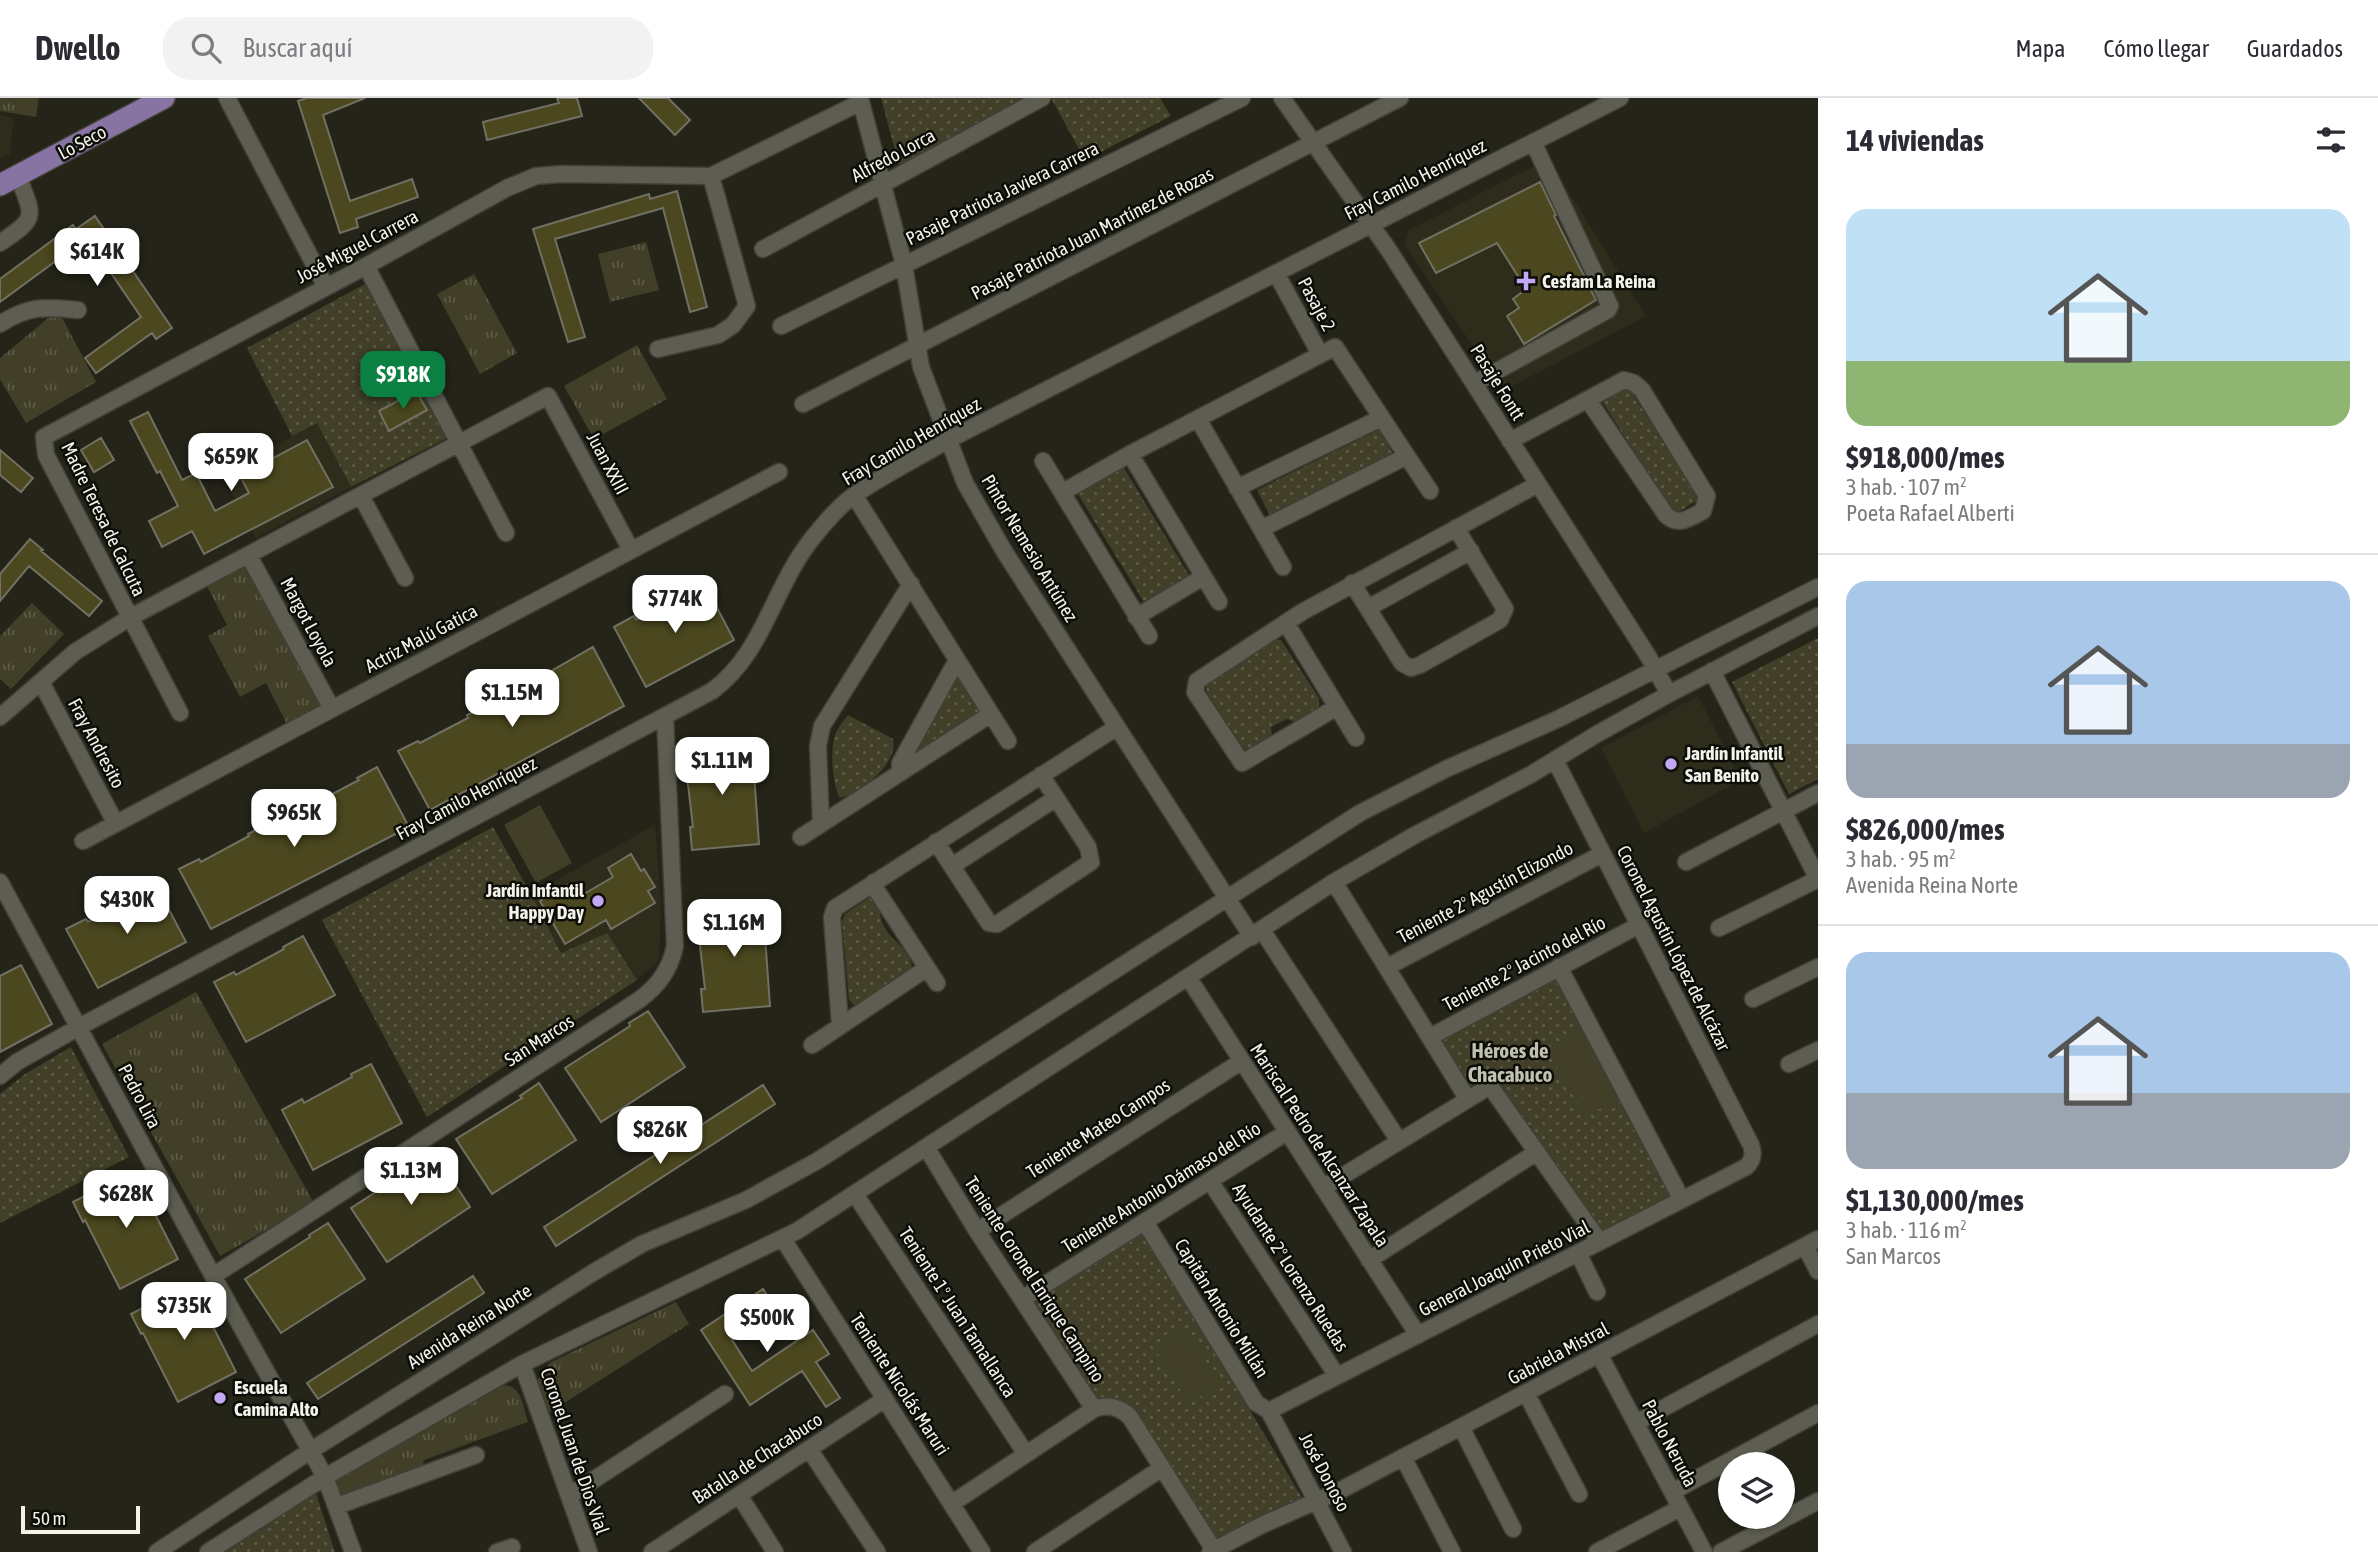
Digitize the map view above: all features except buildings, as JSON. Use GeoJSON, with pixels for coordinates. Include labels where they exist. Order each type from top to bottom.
{"type":"FeatureCollection","features":[{"type":"Feature","properties":{"kind":"main road","name":"Lo Seco"},"geometry":{"type":"LineString","coordinates":[[9,181],[164,98]]}},
{"type":"Feature","properties":{"kind":"street"},"geometry":{"type":"LineString","coordinates":[[227,98],[326,287]]}},
{"type":"Feature","properties":{"kind":"street","name":"Alfredo Lorca"},"geometry":{"type":"LineString","coordinates":[[763,249],[1042,98]]}},
{"type":"Feature","properties":{"kind":"street","name":"Pasaje Patriota Javiera Carrera"},"geometry":{"type":"LineString","coordinates":[[782,326],[1242,98]]}},
{"type":"Feature","properties":{"kind":"street","name":"Pasaje Fontt"},"geometry":{"type":"LineString","coordinates":[[1282,98],[1372,225],[1475,383],[1656,670],[1668,694]]}},
{"type":"Feature","properties":{"kind":"street","name":"Pasaje Patriota Juan Martínez de Rozas"},"geometry":{"type":"LineString","coordinates":[[803,404],[1400,98]]}},
{"type":"Feature","properties":{"kind":"street","name":"Fray Camilo Henríquez"},"geometry":{"type":"LineString","coordinates":[[0,1076],[17,1062],[79,1027],[712,691],[738,668],[748,654],[797,560],[837,510],[854,495],[948,440],[1619,98]]}},
{"type":"Feature","properties":{"kind":"street"},"geometry":{"type":"LineString","coordinates":[[658,349],[718,335],[733,325],[747,306],[711,176],[860,100]]}},
{"type":"Feature","properties":{"kind":"street","name":"Pintor Nemesio Antúnez"},"geometry":{"type":"LineString","coordinates":[[860,100],[904,265],[920,367],[965,483],[982,515],[1227,898],[1257,933],[1399,1141]]}},
{"type":"Feature","properties":{"kind":"street"},"geometry":{"type":"LineString","coordinates":[[1475,383],[1608,310],[1610,306],[1533,142]]}},
{"type":"Feature","properties":{"kind":"street","name":"José Miguel Carrera"},"geometry":{"type":"LineString","coordinates":[[44,437],[366,267],[507,188],[536,176],[711,176]]}},
{"type":"Feature","properties":{"kind":"street"},"geometry":{"type":"LineString","coordinates":[[0,243],[27,225],[30,215],[28,201],[9,181]]}},
{"type":"Feature","properties":{"kind":"street"},"geometry":{"type":"LineString","coordinates":[[366,267],[506,533]]}},
{"type":"Feature","properties":{"kind":"street","name":"Pasaje 2"},"geometry":{"type":"LineString","coordinates":[[1276,274],[1320,355]]}},
{"type":"Feature","properties":{"kind":"street"},"geometry":{"type":"LineString","coordinates":[[0,324],[12,316],[39,306],[78,310]]}},
{"type":"Feature","properties":{"kind":"street"},"geometry":{"type":"LineString","coordinates":[[1062,492],[1335,347],[1430,491]]}},
{"type":"Feature","properties":{"kind":"street"},"geometry":{"type":"LineString","coordinates":[[1510,441],[1624,380],[1634,383],[1642,390],[1707,496],[1703,511],[1682,522],[1672,521],[1588,400]]}},
{"type":"Feature","properties":{"kind":"street","name":"Juan XXIII"},"geometry":{"type":"LineString","coordinates":[[459,444],[548,396],[631,550]]}},
{"type":"Feature","properties":{"kind":"street"},"geometry":{"type":"LineString","coordinates":[[1237,488],[1381,418]]}},
{"type":"Feature","properties":{"kind":"street"},"geometry":{"type":"LineString","coordinates":[[1198,419],[1283,567]]}},
{"type":"Feature","properties":{"kind":"street","name":"Madre Teresa de Calcuta"},"geometry":{"type":"LineString","coordinates":[[44,437],[46,455],[180,713]]}},
{"type":"Feature","properties":{"kind":"street"},"geometry":{"type":"LineString","coordinates":[[0,717],[75,652],[129,618],[459,444]]}},
{"type":"Feature","properties":{"kind":"street"},"geometry":{"type":"LineString","coordinates":[[1130,454],[1219,602]]}},
{"type":"Feature","properties":{"kind":"street"},"geometry":{"type":"LineString","coordinates":[[1261,529],[1407,456]]}},
{"type":"Feature","properties":{"kind":"street"},"geometry":{"type":"LineString","coordinates":[[1043,461],[1149,636]]}},
{"type":"Feature","properties":{"kind":"street","name":"Actriz Malú Gatica"},"geometry":{"type":"LineString","coordinates":[[83,841],[779,471]]}},
{"type":"Feature","properties":{"kind":"street"},"geometry":{"type":"LineString","coordinates":[[1337,707],[1241,763],[1195,692],[1197,681],[1286,623],[1352,583],[1538,484]]}},
{"type":"Feature","properties":{"kind":"street"},"geometry":{"type":"LineString","coordinates":[[854,495],[1008,741]]}},
{"type":"Feature","properties":{"kind":"street"},"geometry":{"type":"LineString","coordinates":[[361,496],[405,578]]}},
{"type":"Feature","properties":{"kind":"street"},"geometry":{"type":"LineString","coordinates":[[1352,583],[1402,663],[1410,668],[1420,665],[1500,620],[1506,609],[1456,528]]}},
{"type":"Feature","properties":{"kind":"street"},"geometry":{"type":"LineString","coordinates":[[1368,608],[1471,551]]}},
{"type":"Feature","properties":{"kind":"street","name":"Margot Loyola"},"geometry":{"type":"LineString","coordinates":[[249,556],[332,709]]}},
{"type":"Feature","properties":{"kind":"street"},"geometry":{"type":"LineString","coordinates":[[1136,617],[1203,577]]}},
{"type":"Feature","properties":{"kind":"street"},"geometry":{"type":"LineString","coordinates":[[821,824],[817,746],[822,726],[911,584]]}},
{"type":"Feature","properties":{"kind":"street","name":"Avenida Reina Norte"},"geometry":{"type":"LineString","coordinates":[[157,1552],[310,1451],[642,1244],[746,1200],[817,1161],[1334,829],[1471,757],[1558,719],[1818,587]]}},
{"type":"Feature","properties":{"kind":"street"},"geometry":{"type":"LineString","coordinates":[[208,1552],[325,1477],[522,1364],[783,1240],[1380,854],[1494,795],[1668,694],[1818,616]]}},
{"type":"Feature","properties":{"kind":"street"},"geometry":{"type":"LineString","coordinates":[[1286,623],[1356,738]]}},
{"type":"Feature","properties":{"kind":"street"},"geometry":{"type":"LineString","coordinates":[[900,772],[900,763],[957,660]]}},
{"type":"Feature","properties":{"kind":"street"},"geometry":{"type":"LineString","coordinates":[[1712,671],[1818,879],[1719,928]]}},
{"type":"Feature","properties":{"kind":"street","name":"Fray Andresito"},"geometry":{"type":"LineString","coordinates":[[41,682],[116,824]]}},
{"type":"Feature","properties":{"kind":"street"},"geometry":{"type":"LineString","coordinates":[[801,837],[991,714]]}},
{"type":"Feature","properties":{"kind":"street","name":"San Marcos"},"geometry":{"type":"LineString","coordinates":[[213,1276],[616,1015],[656,986],[668,968],[675,946],[665,716]]}},
{"type":"Feature","properties":{"kind":"street"},"geometry":{"type":"LineString","coordinates":[[841,1025],[832,917],[835,908],[1117,727]]}},
{"type":"Feature","properties":{"kind":"street","name":"Coronel Agustín López de Alcázar"},"geometry":{"type":"LineString","coordinates":[[1555,760],[1751,1145],[1753,1157]]}},
{"type":"Feature","properties":{"kind":"street"},"geometry":{"type":"LineString","coordinates":[[936,842],[989,923],[997,923],[1091,862],[1088,847],[1041,775]]}},
{"type":"Feature","properties":{"kind":"street"},"geometry":{"type":"LineString","coordinates":[[1686,862],[1818,793]]}},
{"type":"Feature","properties":{"kind":"street"},"geometry":{"type":"LineString","coordinates":[[952,866],[1056,798]]}},
{"type":"Feature","properties":{"kind":"street","name":"Teniente 2º Agustín Elizondo"},"geometry":{"type":"LineString","coordinates":[[1387,967],[1602,854]]}},
{"type":"Feature","properties":{"kind":"street","name":"Pedro Lira"},"geometry":{"type":"LineString","coordinates":[[0,882],[325,1477],[353,1552]]}},
{"type":"Feature","properties":{"kind":"street"},"geometry":{"type":"LineString","coordinates":[[874,882],[875,888],[937,983]]}},
{"type":"Feature","properties":{"kind":"street"},"geometry":{"type":"LineString","coordinates":[[1334,882],[1467,1098]]}},
{"type":"Feature","properties":{"kind":"street","name":"Teniente 2º Jacinto del Río"},"geometry":{"type":"LineString","coordinates":[[1430,1037],[1639,925]]}},
{"type":"Feature","properties":{"kind":"street"},"geometry":{"type":"LineString","coordinates":[[1559,967],[1682,1200]]}},
{"type":"Feature","properties":{"kind":"street"},"geometry":{"type":"LineString","coordinates":[[1753,999],[1818,967]]}},
{"type":"Feature","properties":{"kind":"street"},"geometry":{"type":"LineString","coordinates":[[811,1045],[927,968]]}},
{"type":"Feature","properties":{"kind":"street","name":"Mariscal Pedro de Alcanzar Zapala"},"geometry":{"type":"LineString","coordinates":[[1188,977],[1418,1335]]}},
{"type":"Feature","properties":{"kind":"street"},"geometry":{"type":"LineString","coordinates":[[1789,1065],[1818,1050]]}},
{"type":"Feature","properties":{"kind":"street","name":"Teniente Mateo Campos"},"geometry":{"type":"LineString","coordinates":[[977,1231],[1242,1061]]}},
{"type":"Feature","properties":{"kind":"street"},"geometry":{"type":"LineString","coordinates":[[1323,1188],[1490,1086],[1600,1242]]}},
{"type":"Feature","properties":{"kind":"street","name":"Teniente Antonio Dámaso del Río"},"geometry":{"type":"LineString","coordinates":[[1022,1299],[1287,1132]]}},
{"type":"Feature","properties":{"kind":"street","name":"Teniente Coronel Enrique Campino"},"geometry":{"type":"LineString","coordinates":[[926,1147],[977,1231],[1094,1409],[1107,1406],[1125,1413],[1212,1551]]}},
{"type":"Feature","properties":{"kind":"street"},"geometry":{"type":"LineString","coordinates":[[1369,1259],[1537,1152]]}},
{"type":"Feature","properties":{"kind":"street","name":"General Joaquín Prieto Vial"},"geometry":{"type":"LineString","coordinates":[[1269,1411],[1746,1167],[1753,1157]]}},
{"type":"Feature","properties":{"kind":"street","name":"Ayudante 2º Lorenzo Ruedas"},"geometry":{"type":"LineString","coordinates":[[1210,1181],[1337,1376]]}},
{"type":"Feature","properties":{"kind":"street","name":"Teniente 1º Juan Tamallanca"},"geometry":{"type":"LineString","coordinates":[[855,1194],[1026,1454]]}},
{"type":"Feature","properties":{"kind":"street","name":"Capitán Antonio Millán"},"geometry":{"type":"LineString","coordinates":[[1145,1222],[1256,1403],[1269,1411]]}},
{"type":"Feature","properties":{"kind":"street","name":"Teniente Nicolás Maruri"},"geometry":{"type":"LineString","coordinates":[[783,1240],[982,1552]]}},
{"type":"Feature","properties":{"kind":"street"},"geometry":{"type":"LineString","coordinates":[[1812,1243],[1818,1271]]}},
{"type":"Feature","properties":{"kind":"street","name":"Gabriela Mistral"},"geometry":{"type":"LineString","coordinates":[[1212,1551],[1403,1457],[1812,1243]]}},
{"type":"Feature","properties":{"kind":"street"},"geometry":{"type":"LineString","coordinates":[[1578,1253],[1597,1292]]}},
{"type":"Feature","properties":{"kind":"street"},"geometry":{"type":"LineString","coordinates":[[1636,1423],[1818,1324]]}},
{"type":"Feature","properties":{"kind":"street","name":"Pablo Neruda"},"geometry":{"type":"LineString","coordinates":[[1600,1354],[1704,1552]]}},
{"type":"Feature","properties":{"kind":"street","name":"Coronel Juan de Dios Vial"},"geometry":{"type":"LineString","coordinates":[[522,1364],[589,1552]]}},
{"type":"Feature","properties":{"kind":"street"},"geometry":{"type":"LineString","coordinates":[[1526,1393],[1579,1494]]}},
{"type":"Feature","properties":{"kind":"street"},"geometry":{"type":"LineString","coordinates":[[569,1496],[726,1394]]}},
{"type":"Feature","properties":{"kind":"street","name":"Batalla de Chacabuco"},"geometry":{"type":"LineString","coordinates":[[652,1552],[670,1547],[739,1495],[884,1399]]}},
{"type":"Feature","properties":{"kind":"street"},"geometry":{"type":"LineString","coordinates":[[951,1504],[1094,1409]]}},
{"type":"Feature","properties":{"kind":"street","name":"José Donoso"},"geometry":{"type":"LineString","coordinates":[[1269,1411],[1343,1552]]}},
{"type":"Feature","properties":{"kind":"street"},"geometry":{"type":"LineString","coordinates":[[1672,1492],[1818,1413]]}},
{"type":"Feature","properties":{"kind":"street"},"geometry":{"type":"LineString","coordinates":[[1461,1427],[1513,1529]]}},
{"type":"Feature","properties":{"kind":"street"},"geometry":{"type":"LineString","coordinates":[[809,1449],[877,1552]]}},
{"type":"Feature","properties":{"kind":"street"},"geometry":{"type":"LineString","coordinates":[[337,1506],[476,1455]]}},
{"type":"Feature","properties":{"kind":"street"},"geometry":{"type":"LineString","coordinates":[[1403,1457],[1452,1552]]}},
{"type":"Feature","properties":{"kind":"street"},"geometry":{"type":"LineString","coordinates":[[1035,1552],[1162,1468]]}},
{"type":"Feature","properties":{"kind":"street"},"geometry":{"type":"LineString","coordinates":[[739,1495],[775,1552]]}},
{"type":"Feature","properties":{"kind":"street"},"geometry":{"type":"LineString","coordinates":[[1721,1552],[1818,1501]]}},
{"type":"Feature","properties":{"kind":"street"},"geometry":{"type":"LineString","coordinates":[[1597,1552],[1681,1508]]}},
{"type":"Feature","properties":{"kind":"shaded area"},"geometry":{"type":"Polygon","coordinates":[[[0,115],[14,118],[10,154],[0,159],[0,115]]]}},
{"type":"Feature","properties":{"kind":"shaded area","name":"Cesfam La Reina"},"geometry":{"type":"Polygon","coordinates":[[[1548,159],[1646,316],[1503,391],[1405,245],[1409,230],[1548,159]]]}},
{"type":"Feature","properties":{"kind":"shaded area"},"geometry":{"type":"Polygon","coordinates":[[[317,423],[351,487],[256,538],[221,474],[317,423]]]}},
{"type":"Feature","properties":{"kind":"shaded area","name":"Jardín Infantil San Benito"},"geometry":{"type":"Polygon","coordinates":[[[1698,696],[1740,780],[1644,833],[1601,748],[1698,696]]]}},
{"type":"Feature","properties":{"kind":"shaded area","name":"Jardín Infantil Happy Day"},"geometry":{"type":"Polygon","coordinates":[[[655,825],[661,907],[659,960],[637,980],[606,933],[561,953],[531,894],[655,825]]]}},
{"type":"Feature","properties":{"kind":"green space"},"geometry":{"type":"Polygon","coordinates":[[[0,98],[39,98],[36,117],[0,111],[0,98]]]}},
{"type":"Feature","properties":{"kind":"green space"},"geometry":{"type":"Polygon","coordinates":[[[881,98],[1027,98],[900,169],[881,98]]]}},
{"type":"Feature","properties":{"kind":"green space"},"geometry":{"type":"Polygon","coordinates":[[[1051,98],[1160,98],[1171,116],[1085,160],[1051,98]]]}},
{"type":"Feature","properties":{"kind":"green space"},"geometry":{"type":"Polygon","coordinates":[[[646,242],[659,290],[610,302],[598,254],[646,242]]]}},
{"type":"Feature","properties":{"kind":"green space"},"geometry":{"type":"Polygon","coordinates":[[[474,274],[517,353],[480,374],[437,294],[474,274]]]}},
{"type":"Feature","properties":{"kind":"green space"},"geometry":{"type":"Polygon","coordinates":[[[365,284],[447,438],[351,487],[317,423],[292,436],[247,348],[365,284]]]}},
{"type":"Feature","properties":{"kind":"green space"},"geometry":{"type":"Polygon","coordinates":[[[58,310],[96,382],[26,423],[0,379],[0,358],[58,310]]]}},
{"type":"Feature","properties":{"kind":"green space"},"geometry":{"type":"Polygon","coordinates":[[[637,345],[667,399],[594,439],[564,386],[637,345]]]}},
{"type":"Feature","properties":{"kind":"green space"},"geometry":{"type":"Polygon","coordinates":[[[1627,385],[1699,499],[1674,515],[1602,401],[1627,385]]]}},
{"type":"Feature","properties":{"kind":"green space"},"geometry":{"type":"Polygon","coordinates":[[[1380,429],[1395,458],[1272,520],[1257,490],[1380,429]]]}},
{"type":"Feature","properties":{"kind":"green space"},"geometry":{"type":"Polygon","coordinates":[[[1121,463],[1189,575],[1144,602],[1076,491],[1121,463]]]}},
{"type":"Feature","properties":{"kind":"green space"},"geometry":{"type":"Polygon","coordinates":[[[248,564],[322,706],[287,724],[266,683],[240,697],[208,636],[227,625],[207,586],[248,564]]]}},
{"type":"Feature","properties":{"kind":"green space"},"geometry":{"type":"Polygon","coordinates":[[[32,603],[64,634],[11,689],[0,679],[0,636],[32,603]]]}},
{"type":"Feature","properties":{"kind":"green space"},"geometry":{"type":"Polygon","coordinates":[[[1818,638],[1818,779],[1789,794],[1732,682],[1818,638]]]}},
{"type":"Feature","properties":{"kind":"green space"},"geometry":{"type":"Polygon","coordinates":[[[1273,640],[1281,640],[1319,698],[1319,708],[1296,722],[1287,719],[1271,727],[1272,737],[1252,750],[1244,749],[1207,693],[1206,684],[1273,640]]]}},
{"type":"Feature","properties":{"kind":"green space"},"geometry":{"type":"Polygon","coordinates":[[[960,676],[983,713],[914,756],[910,751],[953,677],[960,676]]]}},
{"type":"Feature","properties":{"kind":"green space"},"geometry":{"type":"Polygon","coordinates":[[[848,715],[893,739],[893,748],[890,758],[877,776],[858,790],[840,798],[834,776],[833,741],[848,715]]]}},
{"type":"Feature","properties":{"kind":"green space"},"geometry":{"type":"Polygon","coordinates":[[[540,805],[572,863],[536,883],[504,825],[540,805]]]}},
{"type":"Feature","properties":{"kind":"green space"},"geometry":{"type":"Polygon","coordinates":[[[493,827],[561,953],[607,933],[637,980],[427,1117],[322,920],[493,827]]]}},
{"type":"Feature","properties":{"kind":"green space"},"geometry":{"type":"Polygon","coordinates":[[[870,897],[880,908],[884,927],[906,952],[912,968],[855,1006],[849,1000],[842,922],[845,914],[870,897]]]}},
{"type":"Feature","properties":{"kind":"green space"},"geometry":{"type":"Polygon","coordinates":[[[1558,970],[1679,1199],[1601,1239],[1491,1075],[1469,1087],[1437,1035],[1558,970]]]}},
{"type":"Feature","properties":{"kind":"green space"},"geometry":{"type":"Polygon","coordinates":[[[196,992],[314,1203],[220,1256],[102,1044],[196,992]]]}},
{"type":"Feature","properties":{"kind":"green space"},"geometry":{"type":"Polygon","coordinates":[[[1584,1028],[1623,1095],[1586,1117],[1546,1049],[1584,1028]]]}},
{"type":"Feature","properties":{"kind":"green space"},"geometry":{"type":"Polygon","coordinates":[[[71,1047],[129,1157],[0,1223],[0,1094],[25,1074],[71,1047]]]}},
{"type":"Feature","properties":{"kind":"green space"},"geometry":{"type":"Polygon","coordinates":[[[1143,1229],[1302,1498],[1215,1546],[1132,1415],[1100,1405],[1025,1300],[1143,1229]]]}},
{"type":"Feature","properties":{"kind":"green space"},"geometry":{"type":"Polygon","coordinates":[[[676,1302],[689,1324],[548,1413],[537,1382],[542,1371],[551,1362],[676,1302]]]}},
{"type":"Feature","properties":{"kind":"green space"},"geometry":{"type":"Polygon","coordinates":[[[1184,1326],[1220,1384],[1189,1404],[1153,1346],[1184,1326]]]}},
{"type":"Feature","properties":{"kind":"green space"},"geometry":{"type":"Polygon","coordinates":[[[504,1385],[510,1386],[518,1393],[528,1422],[424,1460],[422,1468],[339,1501],[337,1480],[504,1385]]]}},
{"type":"Feature","properties":{"kind":"green space"},"geometry":{"type":"Polygon","coordinates":[[[316,1493],[335,1552],[226,1552],[316,1493]]]}},
{"type":"Feature","properties":{"kind":"place","name":"Cesfam La Reina"},"geometry":{"type":"Point","coordinates":[1526,281]}},
{"type":"Feature","properties":{"kind":"place","name":"Jardín Infantil San Benito"},"geometry":{"type":"Point","coordinates":[1671,764]}},
{"type":"Feature","properties":{"kind":"place","name":"Jardín Infantil Happy Day"},"geometry":{"type":"Point","coordinates":[598,901]}},
{"type":"Feature","properties":{"kind":"place","name":"Escuela Camina Alto"},"geometry":{"type":"Point","coordinates":[220,1398]}},
{"type":"Feature","properties":{"kind":"district","name":"Héroes de Chacabuco"},"geometry":{"type":"Point","coordinates":[1510,1062]}}]}
